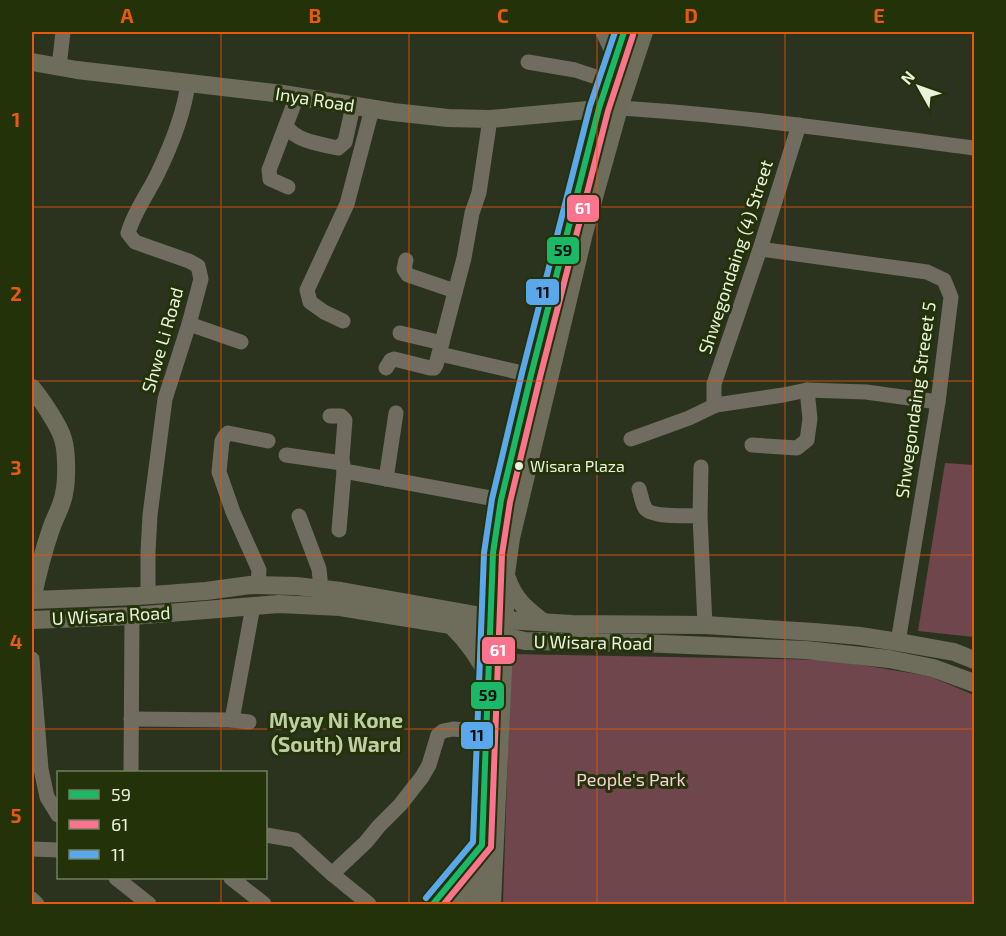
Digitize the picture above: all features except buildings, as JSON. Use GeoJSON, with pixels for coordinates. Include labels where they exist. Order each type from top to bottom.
{"type":"FeatureCollection","features":[{"type":"Feature","properties":{"kind":"main road"},"geometry":{"type":"LineString","coordinates":[[543,622],[529,612],[499,575],[493,553],[501,500],[531,375],[599,108],[624,32]]}},
{"type":"Feature","properties":{"kind":"main road"},"geometry":{"type":"LineString","coordinates":[[492,904],[488,847],[487,732],[489,680],[497,627],[499,575],[550,380],[584,233],[619,108],[644,32]]}},
{"type":"Feature","properties":{"kind":"main road","name":"Inya Road"},"geometry":{"type":"LineString","coordinates":[[32,62],[448,118],[490,119],[619,108]]}},
{"type":"Feature","properties":{"kind":"main road"},"geometry":{"type":"LineString","coordinates":[[531,375],[550,380]]}},
{"type":"Feature","properties":{"kind":"main road"},"geometry":{"type":"LineString","coordinates":[[32,600],[37,573],[66,484],[63,440],[58,428],[34,395]]}},
{"type":"Feature","properties":{"kind":"main road"},"geometry":{"type":"LineString","coordinates":[[489,680],[483,665],[453,618],[481,598],[499,575]]}},
{"type":"Feature","properties":{"kind":"main road","name":"U Wisara Road"},"geometry":{"type":"LineString","coordinates":[[32,600],[206,591],[258,585],[321,588],[497,627],[525,641],[806,650],[889,659],[933,668],[975,682]]}},
{"type":"Feature","properties":{"kind":"main road"},"geometry":{"type":"LineString","coordinates":[[135,616],[143,595]]}},
{"type":"Feature","properties":{"kind":"main road"},"geometry":{"type":"LineString","coordinates":[[65,620],[66,598]]}},
{"type":"Feature","properties":{"kind":"main road","name":"U Wisara Road"},"geometry":{"type":"LineString","coordinates":[[32,620],[135,616],[279,604],[340,607],[453,618]]}},
{"type":"Feature","properties":{"kind":"main road","name":"U Wisara Road"},"geometry":{"type":"LineString","coordinates":[[497,627],[543,622],[705,626],[814,632],[898,642],[954,652],[975,660]]}},
{"type":"Feature","properties":{"kind":"main road"},"geometry":{"type":"LineString","coordinates":[[469,903],[488,847],[503,666],[497,627]]}},
{"type":"Feature","properties":{"kind":"main road"},"geometry":{"type":"LineString","coordinates":[[503,666],[510,652],[525,641]]}},
{"type":"Feature","properties":{"kind":"main road"},"geometry":{"type":"LineString","coordinates":[[433,904],[488,847]]}},
{"type":"Feature","properties":{"kind":"street"},"geometry":{"type":"LineString","coordinates":[[59,67],[63,32]]}},
{"type":"Feature","properties":{"kind":"street"},"geometry":{"type":"LineString","coordinates":[[603,32],[615,58]]}},
{"type":"Feature","properties":{"kind":"street"},"geometry":{"type":"LineString","coordinates":[[528,62],[575,70],[608,81]]}},
{"type":"Feature","properties":{"kind":"street","name":"Shwe Li Road"},"geometry":{"type":"LineString","coordinates":[[143,595],[150,515],[165,399],[201,279],[198,266],[135,242],[128,234],[132,220],[157,174],[182,115],[188,83]]}},
{"type":"Feature","properties":{"kind":"street"},"geometry":{"type":"LineString","coordinates":[[288,187],[270,178],[269,170],[297,96]]}},
{"type":"Feature","properties":{"kind":"street"},"geometry":{"type":"LineString","coordinates":[[286,126],[299,138],[338,148],[345,142],[353,106]]}},
{"type":"Feature","properties":{"kind":"street"},"geometry":{"type":"LineString","coordinates":[[619,108],[798,125],[975,148]]}},
{"type":"Feature","properties":{"kind":"street"},"geometry":{"type":"LineString","coordinates":[[343,321],[310,302],[307,290],[347,204],[372,109]]}},
{"type":"Feature","properties":{"kind":"street"},"geometry":{"type":"LineString","coordinates":[[386,368],[394,359],[434,368],[436,365],[464,258],[472,213],[480,193],[490,119]]}},
{"type":"Feature","properties":{"kind":"street","name":"Shwegondaing (4) Street"},"geometry":{"type":"LineString","coordinates":[[715,403],[714,384],[760,249],[798,125]]}},
{"type":"Feature","properties":{"kind":"street","name":"Shwegondaing Streeet 5"},"geometry":{"type":"LineString","coordinates":[[760,249],[927,272],[944,280],[951,297],[938,402],[898,642]]}},
{"type":"Feature","properties":{"kind":"street"},"geometry":{"type":"LineString","coordinates":[[406,260],[404,269],[408,275],[455,291]]}},
{"type":"Feature","properties":{"kind":"street"},"geometry":{"type":"LineString","coordinates":[[189,324],[241,342]]}},
{"type":"Feature","properties":{"kind":"street"},"geometry":{"type":"LineString","coordinates":[[400,333],[531,375]]}},
{"type":"Feature","properties":{"kind":"street"},"geometry":{"type":"LineString","coordinates":[[752,446],[797,448],[807,440],[810,419],[807,390]]}},
{"type":"Feature","properties":{"kind":"street"},"geometry":{"type":"LineString","coordinates":[[631,440],[689,418],[715,403],[807,390],[866,392],[938,402]]}},
{"type":"Feature","properties":{"kind":"street"},"geometry":{"type":"LineString","coordinates":[[386,479],[396,413]]}},
{"type":"Feature","properties":{"kind":"street"},"geometry":{"type":"LineString","coordinates":[[330,416],[341,416],[345,420],[339,530]]}},
{"type":"Feature","properties":{"kind":"street"},"geometry":{"type":"LineString","coordinates":[[258,585],[259,570],[233,512],[219,472],[222,441],[228,433],[268,441]]}},
{"type":"Feature","properties":{"kind":"street"},"geometry":{"type":"LineString","coordinates":[[286,455],[386,479],[501,500]]}},
{"type":"Feature","properties":{"kind":"street"},"geometry":{"type":"LineString","coordinates":[[701,467],[700,516],[705,626]]}},
{"type":"Feature","properties":{"kind":"street"},"geometry":{"type":"LineString","coordinates":[[639,489],[645,508],[650,513],[700,516]]}},
{"type":"Feature","properties":{"kind":"street"},"geometry":{"type":"LineString","coordinates":[[299,516],[319,569],[321,588]]}},
{"type":"Feature","properties":{"kind":"street"},"geometry":{"type":"LineString","coordinates":[[232,720],[253,606]]}},
{"type":"Feature","properties":{"kind":"street"},"geometry":{"type":"LineString","coordinates":[[131,771],[135,616]]}},
{"type":"Feature","properties":{"kind":"street"},"geometry":{"type":"LineString","coordinates":[[32,659],[41,769],[47,798],[57,813]]}},
{"type":"Feature","properties":{"kind":"street"},"geometry":{"type":"LineString","coordinates":[[131,719],[249,722]]}},
{"type":"Feature","properties":{"kind":"street"},"geometry":{"type":"LineString","coordinates":[[332,874],[366,842],[422,777],[429,765],[438,735],[443,731],[453,729],[487,732]]}},
{"type":"Feature","properties":{"kind":"street"},"geometry":{"type":"LineString","coordinates":[[267,834],[295,840],[369,904]]}},
{"type":"Feature","properties":{"kind":"street"},"geometry":{"type":"LineString","coordinates":[[32,849],[57,850]]}},
{"type":"Feature","properties":{"kind":"street"},"geometry":{"type":"LineString","coordinates":[[117,879],[149,904]]}},
{"type":"Feature","properties":{"kind":"street"},"geometry":{"type":"LineString","coordinates":[[232,879],[264,904]]}},
{"type":"Feature","properties":{"kind":"street"},"geometry":{"type":"LineString","coordinates":[[32,899],[37,904]]}},
{"type":"Feature","properties":{"kind":"green space"},"geometry":{"type":"Polygon","coordinates":[[[945,463],[974,465],[974,637],[918,631],[945,463]]]}},
{"type":"Feature","properties":{"kind":"green space","name":"People's Park"},"geometry":{"type":"Polygon","coordinates":[[[511,654],[831,660],[929,676],[974,695],[974,904],[503,904],[511,654]]]}},
{"type":"Feature","properties":{"kind":"transit line","name":"11"},"geometry":{"type":"LineString","coordinates":[[426,898],[473,842],[484,553],[492,499],[590,106],[615,32]]}},
{"type":"Feature","properties":{"kind":"transit line","name":"59"},"geometry":{"type":"LineString","coordinates":[[433,904],[482,845],[493,553],[501,500],[599,108],[624,32]]}},
{"type":"Feature","properties":{"kind":"transit line","name":"61"},"geometry":{"type":"LineString","coordinates":[[444,904],[491,847],[502,554],[510,502],[608,111],[633,35]]}},
{"type":"Feature","properties":{"kind":"place","name":"Wisara Plaza"},"geometry":{"type":"Point","coordinates":[519,466]}},
{"type":"Feature","properties":{"kind":"district","name":"Myay Ni Kone (South) Ward"},"geometry":{"type":"Point","coordinates":[336,733]}}]}
